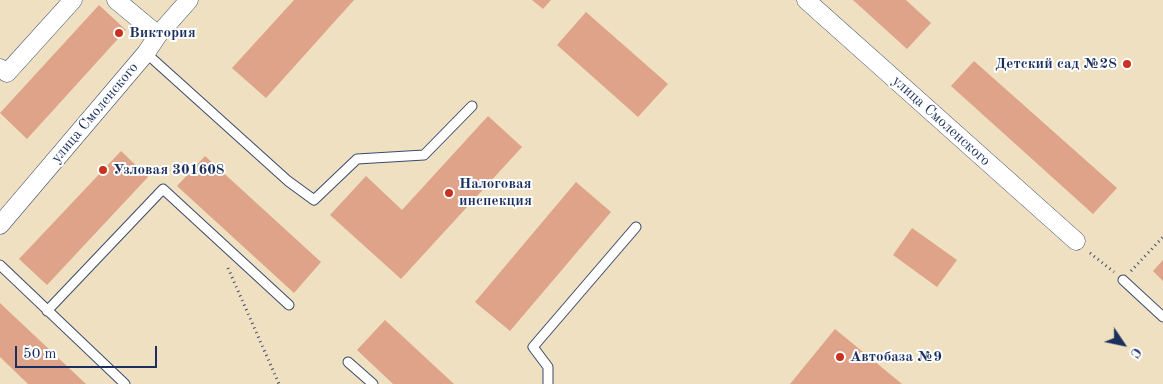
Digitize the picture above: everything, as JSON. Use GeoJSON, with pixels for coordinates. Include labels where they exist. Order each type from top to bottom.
{"type":"FeatureCollection","features":[{"type":"Feature","properties":{"kind":"street"},"geometry":{"type":"LineString","coordinates":[[0,68],[7,73],[73,0]]}},
{"type":"Feature","properties":{"kind":"street"},"geometry":{"type":"LineString","coordinates":[[116,0],[158,35]]}},
{"type":"Feature","properties":{"kind":"street","name":"улица Смоленского"},"geometry":{"type":"LineString","coordinates":[[0,225],[189,0]]}},
{"type":"Feature","properties":{"kind":"street","name":"улица Смоленского"},"geometry":{"type":"LineString","coordinates":[[806,0],[1076,241]]}},
{"type":"Feature","properties":{"kind":"lane"},"geometry":{"type":"LineString","coordinates":[[146,53],[288,181],[314,200],[357,159],[424,155],[472,106]]}},
{"type":"Feature","properties":{"kind":"lane"},"geometry":{"type":"LineString","coordinates":[[47,311],[163,189],[289,305]]}},
{"type":"Feature","properties":{"kind":"lane"},"geometry":{"type":"LineString","coordinates":[[548,384],[548,367],[533,347],[636,227]]}},
{"type":"Feature","properties":{"kind":"lane"},"geometry":{"type":"LineString","coordinates":[[0,265],[125,384]]}},
{"type":"Feature","properties":{"kind":"lane"},"geometry":{"type":"LineString","coordinates":[[1123,280],[1163,317]]}},
{"type":"Feature","properties":{"kind":"lane"},"geometry":{"type":"LineString","coordinates":[[348,362],[373,384]]}},
{"type":"Feature","properties":{"kind":"path"},"geometry":{"type":"LineString","coordinates":[[1076,241],[1123,280],[1163,237]]}},
{"type":"Feature","properties":{"kind":"path"},"geometry":{"type":"LineString","coordinates":[[226,262],[280,384]]}},
{"type":"Feature","properties":{"kind":"building"},"geometry":{"type":"Polygon","coordinates":[[[294,0],[354,0],[266,98],[232,68],[294,0]]]}},
{"type":"Feature","properties":{"kind":"building"},"geometry":{"type":"Polygon","coordinates":[[[532,0],[551,0],[543,9],[532,0]]]}},
{"type":"Feature","properties":{"kind":"building"},"geometry":{"type":"Polygon","coordinates":[[[853,0],[906,0],[931,23],[907,49],[853,0]]]}},
{"type":"Feature","properties":{"kind":"building"},"geometry":{"type":"Polygon","coordinates":[[[99,5],[126,30],[27,139],[0,113],[99,5]]]}},
{"type":"Feature","properties":{"kind":"building"},"geometry":{"type":"Polygon","coordinates":[[[586,12],[668,84],[638,117],[557,45],[586,12]]]}},
{"type":"Feature","properties":{"kind":"building"},"geometry":{"type":"Polygon","coordinates":[[[974,61],[1117,188],[1093,214],[951,86],[974,61]]]}},
{"type":"Feature","properties":{"kind":"building","name":"Налоговая инспекция"},"geometry":{"type":"Polygon","coordinates":[[[488,116],[522,147],[401,279],[330,215],[366,176],[402,210],[488,116]]]}},
{"type":"Feature","properties":{"kind":"building"},"geometry":{"type":"Polygon","coordinates":[[[121,151],[148,177],[47,285],[19,259],[121,151]]]}},
{"type":"Feature","properties":{"kind":"building"},"geometry":{"type":"Polygon","coordinates":[[[205,156],[321,262],[294,293],[177,186],[205,156]]]}},
{"type":"Feature","properties":{"kind":"building"},"geometry":{"type":"Polygon","coordinates":[[[576,182],[611,212],[510,331],[475,302],[576,182]]]}},
{"type":"Feature","properties":{"kind":"building"},"geometry":{"type":"Polygon","coordinates":[[[912,228],[957,260],[937,287],[893,255],[912,228]]]}},
{"type":"Feature","properties":{"kind":"building"},"geometry":{"type":"Polygon","coordinates":[[[1163,260],[1163,281],[1153,271],[1163,260]]]}},
{"type":"Feature","properties":{"kind":"building"},"geometry":{"type":"Polygon","coordinates":[[[0,303],[86,384],[28,384],[0,357],[0,303]]]}},
{"type":"Feature","properties":{"kind":"building"},"geometry":{"type":"Polygon","coordinates":[[[385,320],[454,384],[393,384],[357,350],[385,320]]]}},
{"type":"Feature","properties":{"kind":"building","name":"Автобаза №9"},"geometry":{"type":"Polygon","coordinates":[[[835,329],[902,384],[790,384],[835,329]]]}},
{"type":"Feature","properties":{"kind":"place","name":"Виктория"},"geometry":{"type":"Point","coordinates":[119,33]}},
{"type":"Feature","properties":{"kind":"place","name":"Детский сад №28"},"geometry":{"type":"Point","coordinates":[1127,64]}},
{"type":"Feature","properties":{"kind":"place","name":"Узловая 301608"},"geometry":{"type":"Point","coordinates":[103,170]}},
{"type":"Feature","properties":{"kind":"place","name":"Налоговая инспекция"},"geometry":{"type":"Point","coordinates":[449,193]}},
{"type":"Feature","properties":{"kind":"place","name":"Автобаза №9"},"geometry":{"type":"Point","coordinates":[840,357]}}]}
